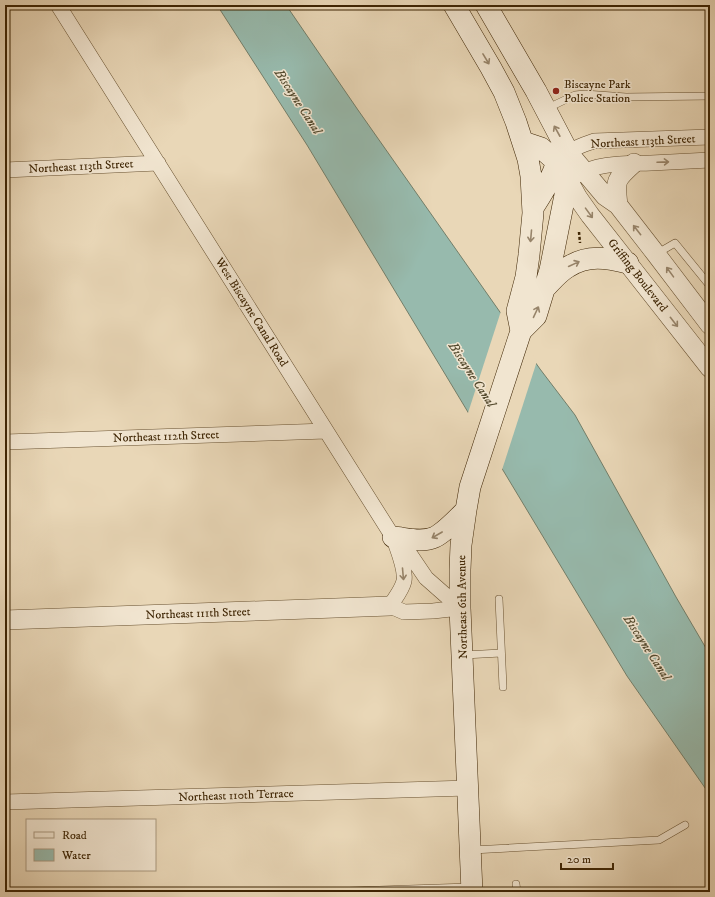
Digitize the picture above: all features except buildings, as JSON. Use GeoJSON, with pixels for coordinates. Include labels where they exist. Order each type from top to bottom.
{"type":"FeatureCollection","features":[{"type":"Feature","properties":{"kind":"main road","name":"Northeast 6th Avenue"},"geometry":{"type":"LineString","coordinates":[[454,5],[504,92],[513,112],[528,159],[531,176],[533,208],[532,233],[526,277],[517,311],[521,331]]}},
{"type":"Feature","properties":{"kind":"main road","name":"Griffing Boulevard"},"geometry":{"type":"LineString","coordinates":[[486,5],[546,109],[552,122],[562,157],[576,176]]}},
{"type":"Feature","properties":{"kind":"main road","name":"Griffing Boulevard"},"geometry":{"type":"LineString","coordinates":[[523,142],[562,157]]}},
{"type":"Feature","properties":{"kind":"main road"},"geometry":{"type":"LineString","coordinates":[[533,208],[544,192],[562,157]]}},
{"type":"Feature","properties":{"kind":"main road","name":"Northeast 6th Avenue"},"geometry":{"type":"LineString","coordinates":[[472,889],[460,608],[460,557],[466,510],[470,487],[521,331],[536,316],[545,289],[576,176]]}},
{"type":"Feature","properties":{"kind":"main road"},"geometry":{"type":"LineString","coordinates":[[545,289],[568,267],[582,261],[608,258],[628,263]]}},
{"type":"Feature","properties":{"kind":"main road"},"geometry":{"type":"LineString","coordinates":[[393,537],[421,540],[434,538],[466,510]]}},
{"type":"Feature","properties":{"kind":"street","name":"West Biscayne Canal Road"},"geometry":{"type":"LineString","coordinates":[[58,5],[393,537],[407,550],[426,578],[460,608]]}},
{"type":"Feature","properties":{"kind":"street","name":"Northeast 113th Street"},"geometry":{"type":"LineString","coordinates":[[562,157],[581,145],[594,141],[710,137]]}},
{"type":"Feature","properties":{"kind":"street","name":"Northeast 113th Street"},"geometry":{"type":"LineString","coordinates":[[576,176],[596,167],[608,165],[710,160]]}},
{"type":"Feature","properties":{"kind":"street","name":"Northeast 113th Street"},"geometry":{"type":"LineString","coordinates":[[5,170],[158,163]]}},
{"type":"Feature","properties":{"kind":"street"},"geometry":{"type":"LineString","coordinates":[[618,205],[616,184],[619,178],[634,163]]}},
{"type":"Feature","properties":{"kind":"street","name":"Griffing Boulevard"},"geometry":{"type":"LineString","coordinates":[[576,176],[618,205],[710,325]]}},
{"type":"Feature","properties":{"kind":"street","name":"Griffing Boulevard"},"geometry":{"type":"LineString","coordinates":[[576,176],[578,198],[710,368]]}},
{"type":"Feature","properties":{"kind":"street","name":"Northeast 112th Street"},"geometry":{"type":"LineString","coordinates":[[5,442],[326,431]]}},
{"type":"Feature","properties":{"kind":"street"},"geometry":{"type":"LineString","coordinates":[[393,537],[402,565],[404,581],[401,589],[390,606],[404,612],[460,608]]}},
{"type":"Feature","properties":{"kind":"street","name":"Northeast 111th Street"},"geometry":{"type":"LineString","coordinates":[[5,620],[390,606]]}},
{"type":"Feature","properties":{"kind":"street","name":"Northeast 110th Terrace"},"geometry":{"type":"LineString","coordinates":[[5,802],[468,788]]}},
{"type":"Feature","properties":{"kind":"lane"},"geometry":{"type":"LineString","coordinates":[[546,109],[575,94],[626,97],[710,96]]}},
{"type":"Feature","properties":{"kind":"lane"},"geometry":{"type":"LineString","coordinates":[[656,254],[675,243],[710,286]]}},
{"type":"Feature","properties":{"kind":"lane"},"geometry":{"type":"LineString","coordinates":[[498,599],[503,687]]}},
{"type":"Feature","properties":{"kind":"lane"},"geometry":{"type":"LineString","coordinates":[[462,655],[501,654]]}},
{"type":"Feature","properties":{"kind":"lane"},"geometry":{"type":"LineString","coordinates":[[470,850],[659,840],[685,825]]}},
{"type":"Feature","properties":{"kind":"lane"},"geometry":{"type":"LineString","coordinates":[[516,884],[516,892]]}},
{"type":"Feature","properties":{"kind":"lane"},"geometry":{"type":"LineString","coordinates":[[349,892],[472,889]]}},
{"type":"Feature","properties":{"kind":"path"},"geometry":{"type":"LineString","coordinates":[[578,229],[580,244]]}},
{"type":"Feature","properties":{"kind":"water","name":"Biscayne Canal"},"geometry":{"type":"Polygon","coordinates":[[[217,5],[286,5],[540,369],[575,415],[710,655],[710,795],[627,676],[307,145],[217,5]]]}},
{"type":"Feature","properties":{"kind":"pier"},"geometry":{"type":"Polygon","coordinates":[[[501,311],[537,361],[501,473],[467,416],[501,311]]]}},
{"type":"Feature","properties":{"kind":"place","name":"Biscayne Park Police Station"},"geometry":{"type":"Point","coordinates":[556,91]}}]}
